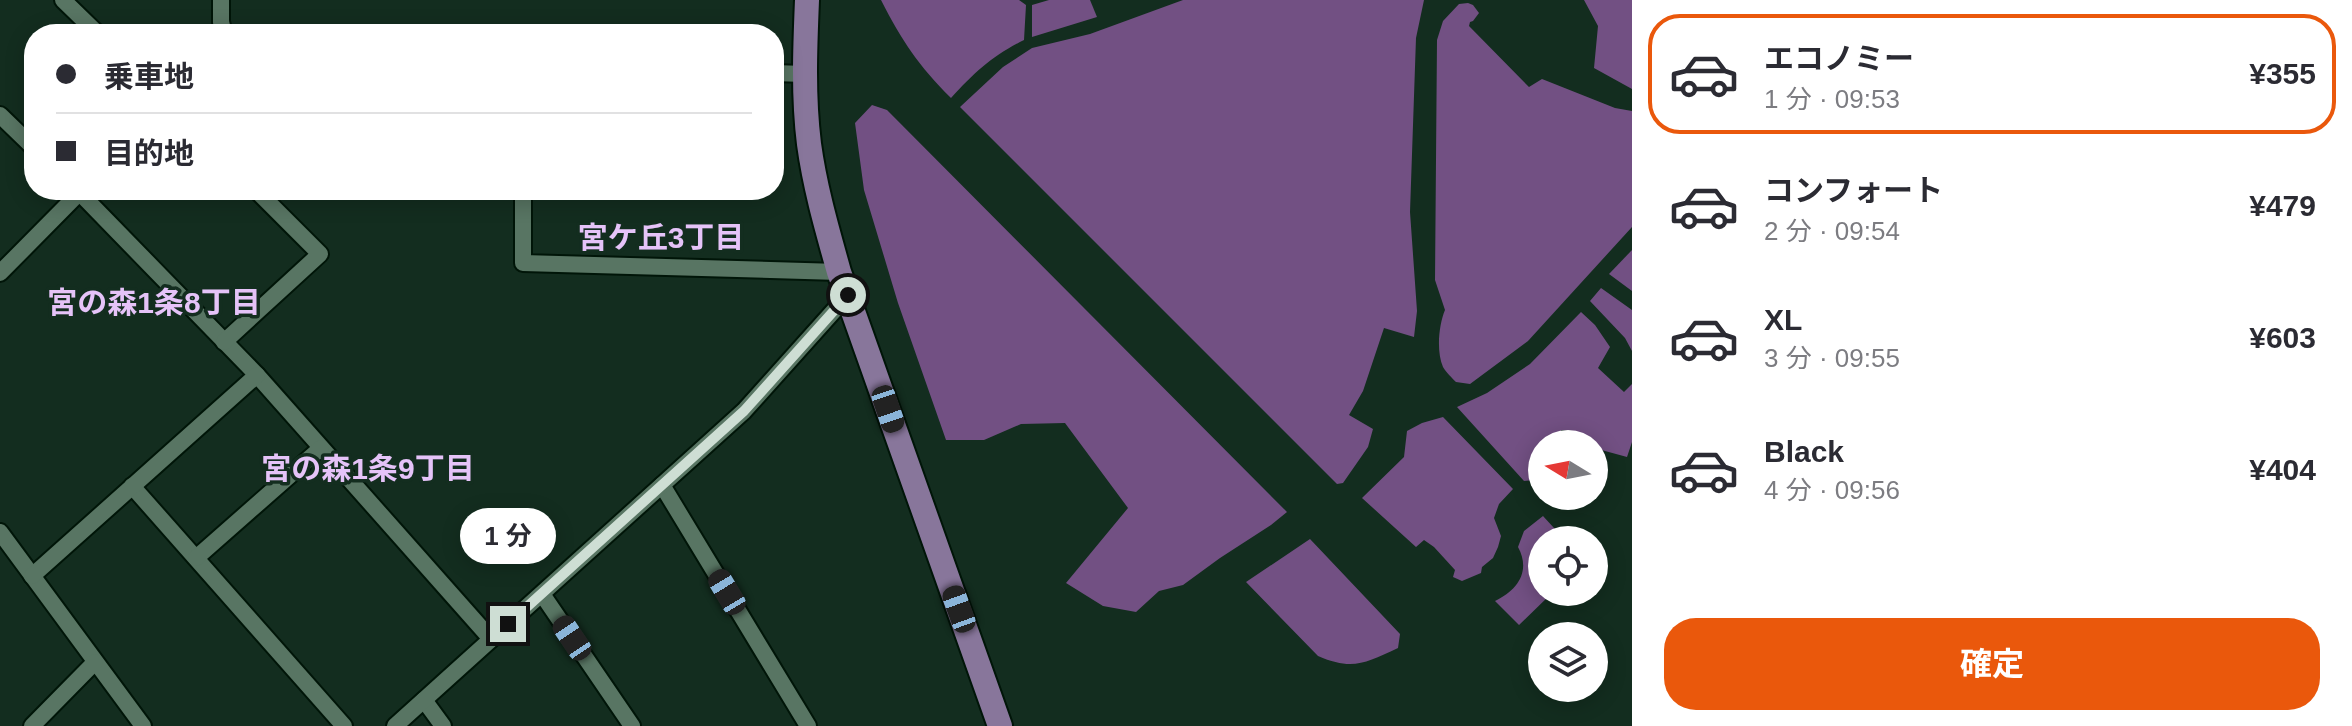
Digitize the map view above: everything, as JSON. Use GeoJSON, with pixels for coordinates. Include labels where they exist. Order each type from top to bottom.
{"type":"FeatureCollection","features":[{"type":"Feature","properties":{"kind":"main road"},"geometry":{"type":"LineString","coordinates":[[807,0],[804,74],[809,142],[820,205],[839,272],[1000,726]]}},
{"type":"Feature","properties":{"kind":"street"},"geometry":{"type":"LineString","coordinates":[[63,0],[88,24]]}},
{"type":"Feature","properties":{"kind":"street"},"geometry":{"type":"LineString","coordinates":[[221,0],[222,24]]}},
{"type":"Feature","properties":{"kind":"street"},"geometry":{"type":"LineString","coordinates":[[784,73],[804,74]]}},
{"type":"Feature","properties":{"kind":"street"},"geometry":{"type":"LineString","coordinates":[[0,115],[24,138]]}},
{"type":"Feature","properties":{"kind":"street"},"geometry":{"type":"LineString","coordinates":[[0,273],[70,200]]}},
{"type":"Feature","properties":{"kind":"street"},"geometry":{"type":"LineString","coordinates":[[88,200],[257,375],[491,639]]}},
{"type":"Feature","properties":{"kind":"street"},"geometry":{"type":"LineString","coordinates":[[224,342],[320,254],[266,200]]}},
{"type":"Feature","properties":{"kind":"street"},"geometry":{"type":"LineString","coordinates":[[523,200],[523,263],[839,272]]}},
{"type":"Feature","properties":{"kind":"street"},"geometry":{"type":"LineString","coordinates":[[395,726],[744,411],[848,295]]}},
{"type":"Feature","properties":{"kind":"street"},"geometry":{"type":"LineString","coordinates":[[32,576],[257,375]]}},
{"type":"Feature","properties":{"kind":"street"},"geometry":{"type":"LineString","coordinates":[[196,558],[321,448]]}},
{"type":"Feature","properties":{"kind":"street"},"geometry":{"type":"LineString","coordinates":[[662,485],[808,726]]}},
{"type":"Feature","properties":{"kind":"street"},"geometry":{"type":"LineString","coordinates":[[132,486],[344,726]]}},
{"type":"Feature","properties":{"kind":"street"},"geometry":{"type":"LineString","coordinates":[[0,532],[143,726]]}},
{"type":"Feature","properties":{"kind":"street"},"geometry":{"type":"LineString","coordinates":[[542,594],[632,726]]}},
{"type":"Feature","properties":{"kind":"street"},"geometry":{"type":"LineString","coordinates":[[32,726],[95,662]]}},
{"type":"Feature","properties":{"kind":"street"},"geometry":{"type":"LineString","coordinates":[[424,700],[443,726]]}},
{"type":"Feature","properties":{"kind":"shaded area"},"geometry":{"type":"Polygon","coordinates":[[[881,0],[1019,0],[1026,5],[1024,40],[984,65],[951,98],[912,52],[881,0]]]}},
{"type":"Feature","properties":{"kind":"shaded area"},"geometry":{"type":"Polygon","coordinates":[[[1049,0],[1090,0],[1097,17],[1032,37],[1032,5],[1049,0]]]}},
{"type":"Feature","properties":{"kind":"shaded area"},"geometry":{"type":"Polygon","coordinates":[[[1183,0],[1424,0],[1416,38],[1410,212],[1417,311],[1414,337],[1384,328],[1363,391],[1349,415],[1373,429],[1368,447],[1343,483],[1337,484],[960,107],[1003,67],[1032,48],[1090,34],[1183,0]]]}},
{"type":"Feature","properties":{"kind":"shaded area"},"geometry":{"type":"Polygon","coordinates":[[[1584,0],[1632,0],[1632,89],[1594,68],[1598,26],[1584,0]]]}},
{"type":"Feature","properties":{"kind":"shaded area"},"geometry":{"type":"Polygon","coordinates":[[[1468,3],[1479,13],[1469,26],[1529,87],[1542,79],[1615,108],[1632,111],[1632,227],[1528,341],[1470,384],[1456,382],[1443,367],[1439,338],[1445,310],[1435,280],[1437,40],[1443,21],[1459,4],[1468,3]]]}},
{"type":"Feature","properties":{"kind":"shaded area"},"geometry":{"type":"Polygon","coordinates":[[[872,105],[887,110],[1287,512],[1183,585],[1159,591],[1136,612],[1103,606],[1066,583],[1128,508],[1065,423],[1021,424],[984,440],[946,440],[898,303],[864,190],[855,123],[872,105]]]}},
{"type":"Feature","properties":{"kind":"shaded area"},"geometry":{"type":"Polygon","coordinates":[[[1632,250],[1632,291],[1609,274],[1632,250]]]}},
{"type":"Feature","properties":{"kind":"shaded area"},"geometry":{"type":"Polygon","coordinates":[[[1601,288],[1632,310],[1632,351],[1625,338],[1590,301],[1601,288]]]}},
{"type":"Feature","properties":{"kind":"shaded area"},"geometry":{"type":"Polygon","coordinates":[[[1581,312],[1595,325],[1610,347],[1598,368],[1624,392],[1632,384],[1632,442],[1627,457],[1608,452],[1608,430],[1528,430],[1528,481],[1524,481],[1457,407],[1487,393],[1530,364],[1581,312]]]}},
{"type":"Feature","properties":{"kind":"shaded area"},"geometry":{"type":"Polygon","coordinates":[[[1443,417],[1513,489],[1499,504],[1494,518],[1501,536],[1493,558],[1482,567],[1481,573],[1462,581],[1453,577],[1455,570],[1434,547],[1424,540],[1416,547],[1362,498],[1404,457],[1407,431],[1443,417]]]}},
{"type":"Feature","properties":{"kind":"shaded area"},"geometry":{"type":"Polygon","coordinates":[[[1543,516],[1552,526],[1530,526],[1543,516]]]}},
{"type":"Feature","properties":{"kind":"shaded area"},"geometry":{"type":"Polygon","coordinates":[[[1528,528],[1528,606],[1539,606],[1519,625],[1495,601],[1510,591],[1520,579],[1523,564],[1518,547],[1528,528]]]}},
{"type":"Feature","properties":{"kind":"shaded area"},"geometry":{"type":"Polygon","coordinates":[[[1310,539],[1400,634],[1398,648],[1376,658],[1350,664],[1318,656],[1246,582],[1310,539]]]}},
{"type":"Feature","properties":{"kind":"district","name":"宮ケ丘3丁目"},"geometry":{"type":"Point","coordinates":[661,238]}},
{"type":"Feature","properties":{"kind":"district","name":"宮の森1条8丁目"},"geometry":{"type":"Point","coordinates":[154,303]}},
{"type":"Feature","properties":{"kind":"district","name":"宮の森1条9丁目"},"geometry":{"type":"Point","coordinates":[368,469]}},
{"type":"Feature","properties":{"kind":"route"},"geometry":{"type":"LineString","coordinates":[[508,624],[744,411],[848,295]]}}]}
